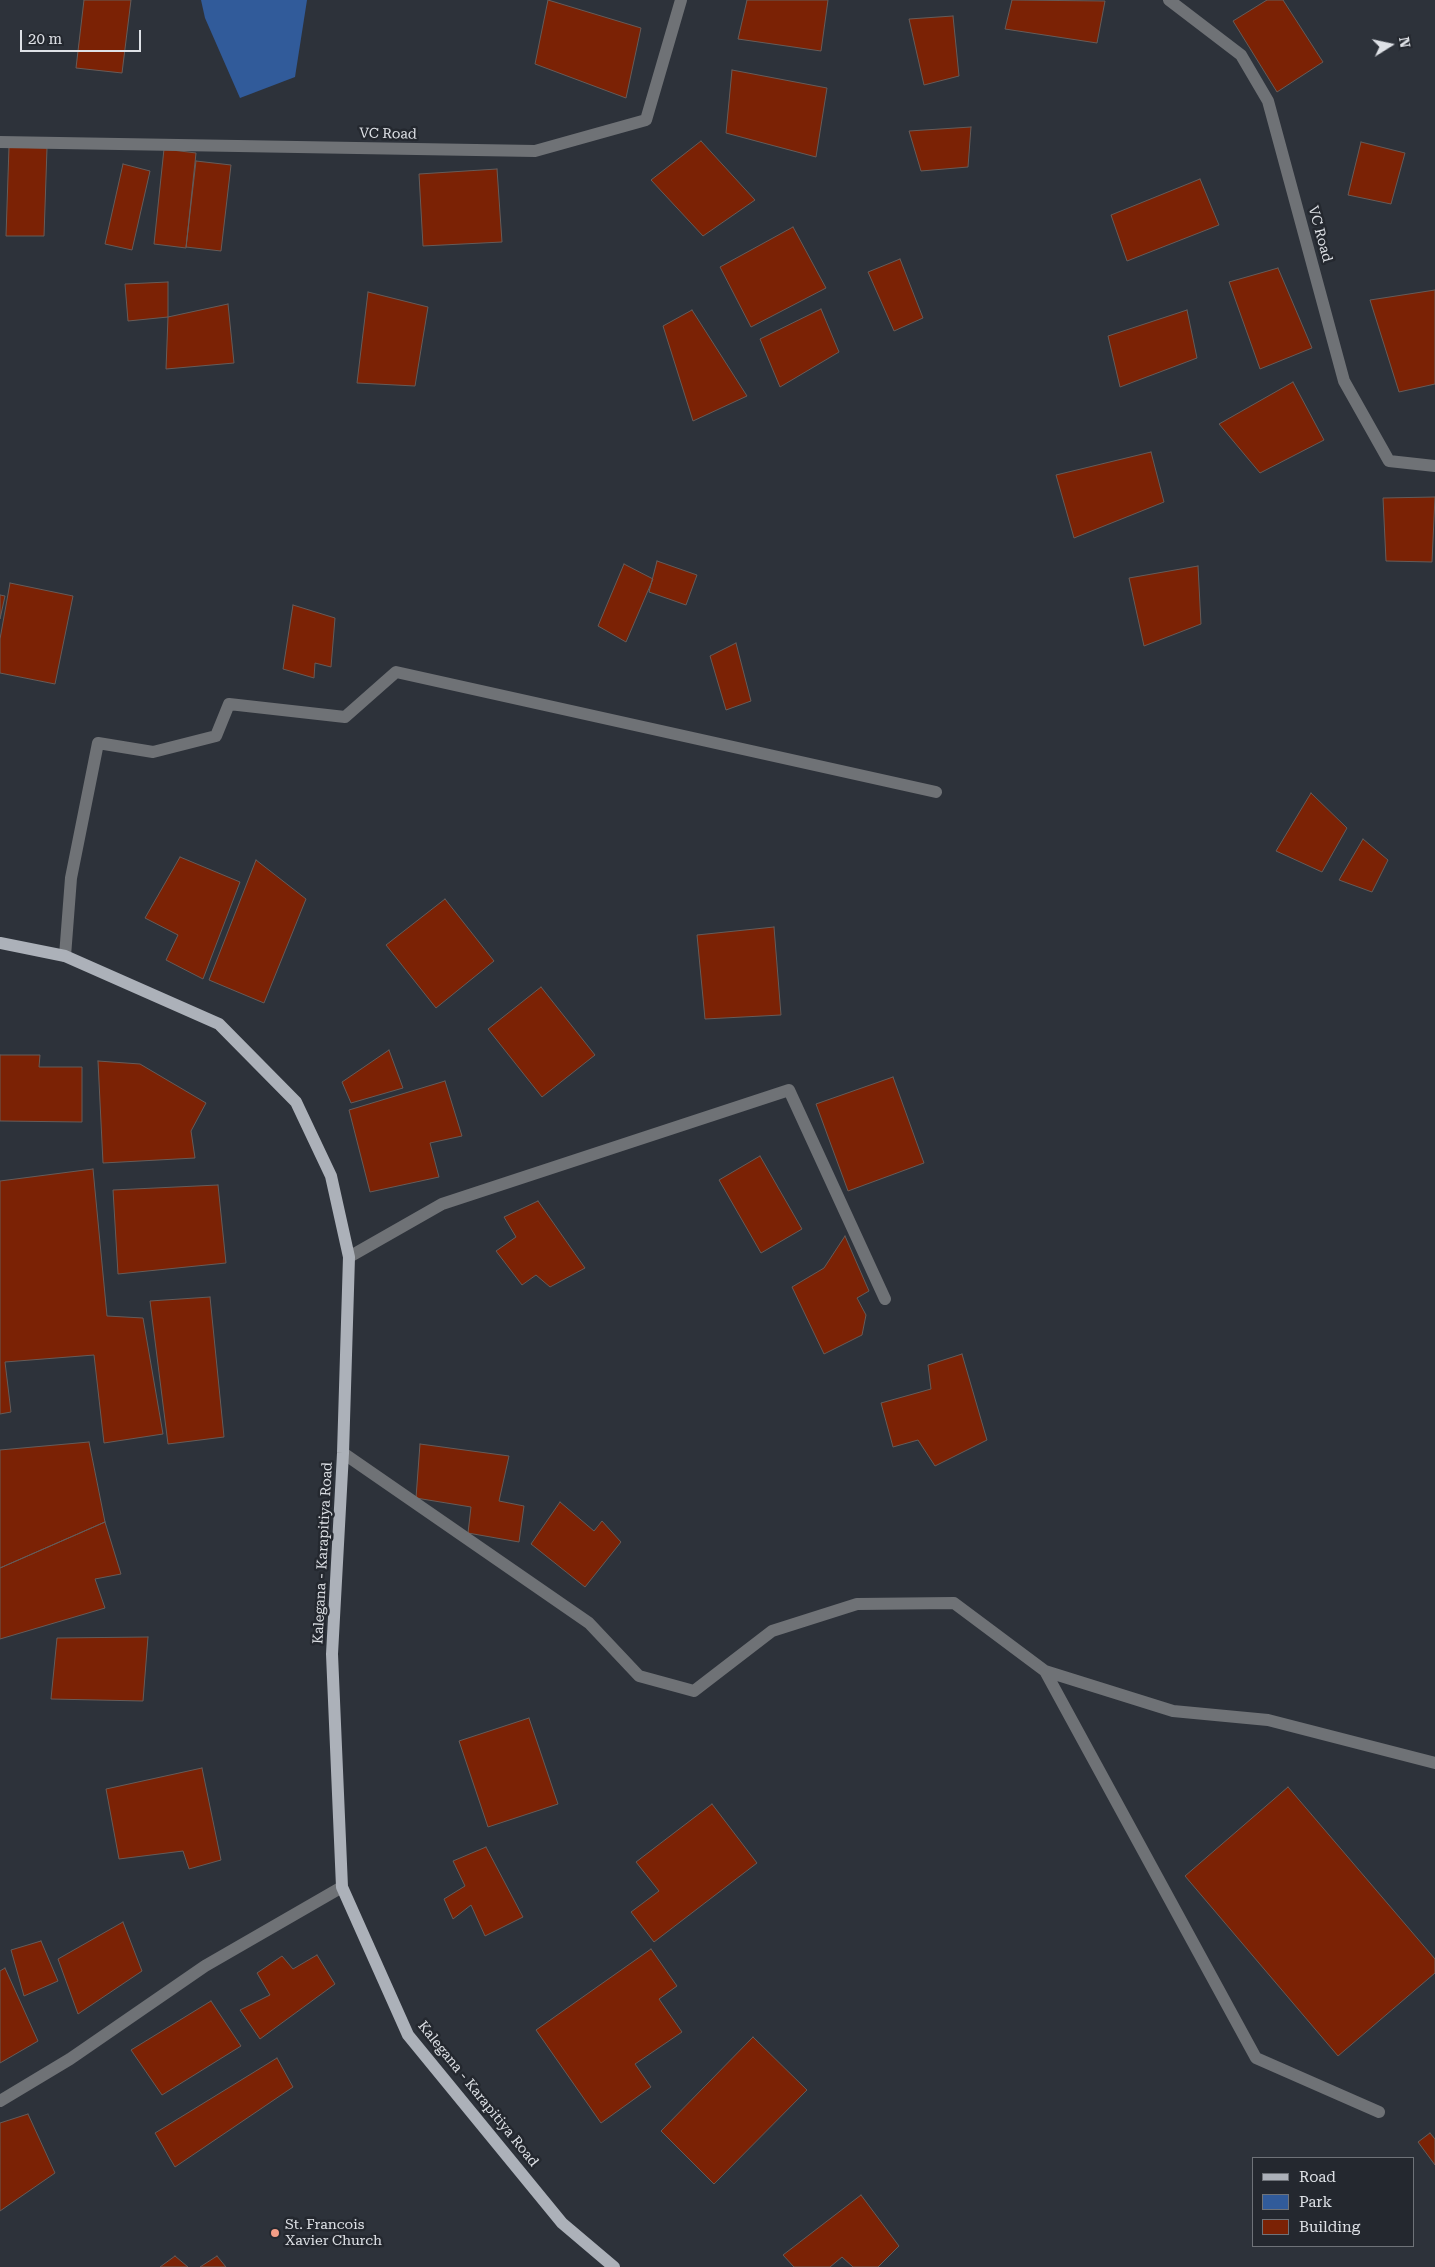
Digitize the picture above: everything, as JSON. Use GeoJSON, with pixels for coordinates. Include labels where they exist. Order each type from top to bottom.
{"type":"FeatureCollection","features":[{"type":"Feature","properties":{"kind":"main road","name":"Kalegana - Karapitiya Road"},"geometry":{"type":"LineString","coordinates":[[0,943],[65,956],[219,1024],[296,1102],[331,1176],[349,1258],[343,1453],[332,1654],[342,1887],[408,2035],[562,2223],[614,2267]]}},
{"type":"Feature","properties":{"kind":"street","name":"VC Road"},"geometry":{"type":"LineString","coordinates":[[0,142],[535,151],[646,120],[681,0]]}},
{"type":"Feature","properties":{"kind":"street","name":"VC Road"},"geometry":{"type":"LineString","coordinates":[[1169,0],[1241,54],[1268,101],[1344,381],[1389,461],[1435,466]]}},
{"type":"Feature","properties":{"kind":"street"},"geometry":{"type":"LineString","coordinates":[[65,956],[71,878],[98,743],[153,752],[216,736],[229,704],[345,717],[396,672],[936,792]]}},
{"type":"Feature","properties":{"kind":"street"},"geometry":{"type":"LineString","coordinates":[[349,1258],[442,1204],[789,1090],[885,1299]]}},
{"type":"Feature","properties":{"kind":"street"},"geometry":{"type":"LineString","coordinates":[[343,1453],[589,1623],[639,1676],[694,1691],[772,1630],[857,1604],[954,1603],[1045,1672],[1173,1711],[1268,1720],[1435,1763]]}},
{"type":"Feature","properties":{"kind":"street"},"geometry":{"type":"LineString","coordinates":[[1045,1672],[1256,2058],[1379,2112]]}},
{"type":"Feature","properties":{"kind":"street"},"geometry":{"type":"LineString","coordinates":[[0,2101],[70,2059],[205,1966],[342,1887]]}},
{"type":"Feature","properties":{"kind":"green space"},"geometry":{"type":"Polygon","coordinates":[[[201,0],[307,0],[295,77],[240,98],[205,18],[201,0]]]}},
{"type":"Feature","properties":{"kind":"building"},"geometry":{"type":"Polygon","coordinates":[[[84,0],[131,0],[122,73],[76,68],[84,0]]]}},
{"type":"Feature","properties":{"kind":"building"},"geometry":{"type":"Polygon","coordinates":[[[548,0],[641,28],[626,98],[535,64],[548,0]]]}},
{"type":"Feature","properties":{"kind":"building"},"geometry":{"type":"Polygon","coordinates":[[[747,0],[828,0],[821,51],[738,39],[747,0]]]}},
{"type":"Feature","properties":{"kind":"building"},"geometry":{"type":"Polygon","coordinates":[[[1012,0],[1105,1],[1097,43],[1005,29],[1012,0]]]}},
{"type":"Feature","properties":{"kind":"building"},"geometry":{"type":"Polygon","coordinates":[[[1267,0],[1283,0],[1323,62],[1277,92],[1233,21],[1267,0]]]}},
{"type":"Feature","properties":{"kind":"building"},"geometry":{"type":"Polygon","coordinates":[[[953,16],[959,76],[924,85],[909,19],[953,16]]]}},
{"type":"Feature","properties":{"kind":"building"},"geometry":{"type":"Polygon","coordinates":[[[732,70],[827,88],[816,157],[726,133],[732,70]]]}},
{"type":"Feature","properties":{"kind":"building"},"geometry":{"type":"Polygon","coordinates":[[[971,127],[968,167],[921,171],[909,131],[971,127]]]}},
{"type":"Feature","properties":{"kind":"building"},"geometry":{"type":"Polygon","coordinates":[[[701,141],[755,200],[703,236],[651,180],[701,141]]]}},
{"type":"Feature","properties":{"kind":"building"},"geometry":{"type":"Polygon","coordinates":[[[1361,142],[1405,153],[1391,204],[1348,195],[1361,142]]]}},
{"type":"Feature","properties":{"kind":"building"},"geometry":{"type":"Polygon","coordinates":[[[9,147],[47,148],[44,236],[6,236],[9,147]]]}},
{"type":"Feature","properties":{"kind":"building"},"geometry":{"type":"Polygon","coordinates":[[[164,149],[196,153],[186,248],[154,244],[164,149]]]}},
{"type":"Feature","properties":{"kind":"building"},"geometry":{"type":"Polygon","coordinates":[[[196,161],[231,165],[221,251],[186,247],[196,161]]]}},
{"type":"Feature","properties":{"kind":"building"},"geometry":{"type":"Polygon","coordinates":[[[123,164],[150,171],[132,250],[105,244],[123,164]]]}},
{"type":"Feature","properties":{"kind":"building"},"geometry":{"type":"Polygon","coordinates":[[[497,169],[502,242],[423,246],[419,174],[497,169]]]}},
{"type":"Feature","properties":{"kind":"building"},"geometry":{"type":"Polygon","coordinates":[[[1200,179],[1219,225],[1127,261],[1111,215],[1200,179]]]}},
{"type":"Feature","properties":{"kind":"building"},"geometry":{"type":"Polygon","coordinates":[[[793,227],[826,288],[751,327],[720,267],[793,227]]]}},
{"type":"Feature","properties":{"kind":"building"},"geometry":{"type":"Polygon","coordinates":[[[900,259],[923,318],[894,331],[868,272],[900,259]]]}},
{"type":"Feature","properties":{"kind":"building"},"geometry":{"type":"Polygon","coordinates":[[[1278,268],[1312,348],[1260,369],[1229,282],[1278,268]]]}},
{"type":"Feature","properties":{"kind":"building"},"geometry":{"type":"Polygon","coordinates":[[[168,282],[168,317],[128,321],[125,284],[168,282]]]}},
{"type":"Feature","properties":{"kind":"building"},"geometry":{"type":"Polygon","coordinates":[[[1435,290],[1435,384],[1399,392],[1370,300],[1435,290]]]}},
{"type":"Feature","properties":{"kind":"building"},"geometry":{"type":"Polygon","coordinates":[[[368,292],[428,307],[415,386],[357,383],[368,292]]]}},
{"type":"Feature","properties":{"kind":"building"},"geometry":{"type":"Polygon","coordinates":[[[228,304],[234,363],[166,369],[168,317],[228,304]]]}},
{"type":"Feature","properties":{"kind":"building"},"geometry":{"type":"Polygon","coordinates":[[[821,309],[839,352],[780,387],[760,339],[821,309]]]}},
{"type":"Feature","properties":{"kind":"building"},"geometry":{"type":"Polygon","coordinates":[[[692,310],[747,396],[693,421],[663,326],[692,310]]]}},
{"type":"Feature","properties":{"kind":"building"},"geometry":{"type":"Polygon","coordinates":[[[1187,310],[1197,358],[1120,387],[1108,336],[1187,310]]]}},
{"type":"Feature","properties":{"kind":"building"},"geometry":{"type":"Polygon","coordinates":[[[1293,382],[1324,440],[1260,473],[1219,424],[1293,382]]]}},
{"type":"Feature","properties":{"kind":"building"},"geometry":{"type":"Polygon","coordinates":[[[1151,452],[1164,502],[1074,538],[1056,475],[1151,452]]]}},
{"type":"Feature","properties":{"kind":"building"},"geometry":{"type":"Polygon","coordinates":[[[1435,497],[1432,562],[1386,561],[1383,498],[1435,497]]]}},
{"type":"Feature","properties":{"kind":"building"},"geometry":{"type":"Polygon","coordinates":[[[657,561],[697,575],[686,605],[649,592],[657,561]]]}},
{"type":"Feature","properties":{"kind":"building"},"geometry":{"type":"Polygon","coordinates":[[[624,564],[653,579],[626,642],[598,626],[624,564]]]}},
{"type":"Feature","properties":{"kind":"building"},"geometry":{"type":"Polygon","coordinates":[[[1198,566],[1201,624],[1144,646],[1129,578],[1198,566]]]}},
{"type":"Feature","properties":{"kind":"building"},"geometry":{"type":"Polygon","coordinates":[[[10,583],[73,596],[55,684],[0,673],[0,639],[10,583]]]}},
{"type":"Feature","properties":{"kind":"building"},"geometry":{"type":"Polygon","coordinates":[[[0,595],[5,596],[0,619],[0,595]]]}},
{"type":"Feature","properties":{"kind":"building"},"geometry":{"type":"Polygon","coordinates":[[[293,605],[335,618],[331,667],[315,663],[314,678],[283,669],[293,605]]]}},
{"type":"Feature","properties":{"kind":"building"},"geometry":{"type":"Polygon","coordinates":[[[736,643],[751,701],[726,710],[710,656],[736,643]]]}},
{"type":"Feature","properties":{"kind":"building"},"geometry":{"type":"Polygon","coordinates":[[[1311,793],[1347,828],[1322,872],[1276,851],[1311,793]]]}},
{"type":"Feature","properties":{"kind":"building"},"geometry":{"type":"Polygon","coordinates":[[[1363,839],[1388,860],[1372,892],[1339,880],[1363,839]]]}},
{"type":"Feature","properties":{"kind":"building"},"geometry":{"type":"Polygon","coordinates":[[[180,857],[240,882],[203,979],[166,960],[178,935],[145,918],[180,857]]]}},
{"type":"Feature","properties":{"kind":"building"},"geometry":{"type":"Polygon","coordinates":[[[256,860],[306,899],[264,1003],[209,980],[256,860]]]}},
{"type":"Feature","properties":{"kind":"building"},"geometry":{"type":"Polygon","coordinates":[[[445,899],[494,961],[436,1008],[386,945],[445,899]]]}},
{"type":"Feature","properties":{"kind":"building"},"geometry":{"type":"Polygon","coordinates":[[[774,927],[781,1015],[705,1019],[697,935],[774,927]]]}},
{"type":"Feature","properties":{"kind":"building"},"geometry":{"type":"Polygon","coordinates":[[[541,987],[595,1055],[542,1097],[488,1029],[541,987]]]}},
{"type":"Feature","properties":{"kind":"building"},"geometry":{"type":"Polygon","coordinates":[[[389,1050],[403,1088],[351,1103],[342,1082],[389,1050]]]}},
{"type":"Feature","properties":{"kind":"building"},"geometry":{"type":"Polygon","coordinates":[[[0,1055],[40,1055],[39,1067],[82,1067],[82,1122],[0,1121],[0,1055]]]}},
{"type":"Feature","properties":{"kind":"building"},"geometry":{"type":"Polygon","coordinates":[[[98,1061],[140,1064],[206,1103],[191,1131],[195,1158],[103,1163],[98,1061]]]}},
{"type":"Feature","properties":{"kind":"building"},"geometry":{"type":"Polygon","coordinates":[[[893,1077],[924,1163],[848,1191],[816,1104],[893,1077]]]}},
{"type":"Feature","properties":{"kind":"building"},"geometry":{"type":"Polygon","coordinates":[[[445,1081],[462,1136],[430,1143],[439,1177],[370,1192],[349,1110],[445,1081]]]}},
{"type":"Feature","properties":{"kind":"building"},"geometry":{"type":"Polygon","coordinates":[[[760,1156],[802,1229],[761,1253],[719,1180],[760,1156]]]}},
{"type":"Feature","properties":{"kind":"building"},"geometry":{"type":"Polygon","coordinates":[[[93,1169],[107,1316],[143,1318],[163,1434],[104,1443],[94,1355],[5,1362],[11,1412],[0,1414],[0,1181],[93,1169]]]}},
{"type":"Feature","properties":{"kind":"building"},"geometry":{"type":"Polygon","coordinates":[[[218,1185],[226,1263],[118,1274],[113,1190],[218,1185]]]}},
{"type":"Feature","properties":{"kind":"building"},"geometry":{"type":"Polygon","coordinates":[[[538,1201],[585,1268],[550,1287],[536,1275],[522,1285],[496,1251],[516,1237],[504,1217],[538,1201]]]}},
{"type":"Feature","properties":{"kind":"building"},"geometry":{"type":"Polygon","coordinates":[[[845,1236],[869,1291],[857,1298],[866,1315],[862,1335],[824,1354],[792,1287],[824,1268],[845,1236]]]}},
{"type":"Feature","properties":{"kind":"building"},"geometry":{"type":"Polygon","coordinates":[[[210,1297],[224,1437],[168,1444],[150,1301],[210,1297]]]}},
{"type":"Feature","properties":{"kind":"building"},"geometry":{"type":"Polygon","coordinates":[[[962,1354],[987,1440],[935,1466],[918,1440],[893,1447],[881,1403],[931,1389],[928,1365],[962,1354]]]}},
{"type":"Feature","properties":{"kind":"building"},"geometry":{"type":"Polygon","coordinates":[[[89,1442],[105,1522],[0,1568],[0,1450],[89,1442]]]}},
{"type":"Feature","properties":{"kind":"building"},"geometry":{"type":"Polygon","coordinates":[[[420,1444],[509,1456],[499,1501],[524,1506],[519,1542],[468,1533],[471,1507],[416,1498],[420,1444]]]}},
{"type":"Feature","properties":{"kind":"building"},"geometry":{"type":"Polygon","coordinates":[[[560,1502],[594,1531],[602,1521],[621,1542],[585,1587],[531,1544],[560,1502]]]}},
{"type":"Feature","properties":{"kind":"building"},"geometry":{"type":"Polygon","coordinates":[[[105,1522],[121,1574],[95,1579],[105,1608],[0,1639],[0,1568],[105,1522]]]}},
{"type":"Feature","properties":{"kind":"building"},"geometry":{"type":"Polygon","coordinates":[[[148,1637],[143,1701],[51,1699],[57,1638],[148,1637]]]}},
{"type":"Feature","properties":{"kind":"building"},"geometry":{"type":"Polygon","coordinates":[[[529,1718],[558,1804],[488,1827],[459,1741],[529,1718]]]}},
{"type":"Feature","properties":{"kind":"building"},"geometry":{"type":"Polygon","coordinates":[[[202,1768],[221,1860],[189,1869],[183,1851],[119,1859],[106,1789],[202,1768]]]}},
{"type":"Feature","properties":{"kind":"building"},"geometry":{"type":"Polygon","coordinates":[[[1288,1787],[1435,1959],[1435,1973],[1338,2056],[1185,1876],[1288,1787]]]}},
{"type":"Feature","properties":{"kind":"building"},"geometry":{"type":"Polygon","coordinates":[[[712,1804],[757,1863],[654,1942],[631,1912],[659,1891],[636,1862],[712,1804]]]}},
{"type":"Feature","properties":{"kind":"building"},"geometry":{"type":"Polygon","coordinates":[[[486,1847],[523,1917],[485,1936],[471,1905],[453,1919],[444,1899],[465,1886],[453,1861],[486,1847]]]}},
{"type":"Feature","properties":{"kind":"building"},"geometry":{"type":"Polygon","coordinates":[[[123,1922],[142,1971],[78,2014],[58,1959],[123,1922]]]}},
{"type":"Feature","properties":{"kind":"building"},"geometry":{"type":"Polygon","coordinates":[[[41,1941],[58,1981],[24,1996],[11,1950],[41,1941]]]}},
{"type":"Feature","properties":{"kind":"building"},"geometry":{"type":"Polygon","coordinates":[[[651,1949],[677,1986],[659,1999],[682,2032],[635,2064],[651,2087],[601,2123],[536,2030],[651,1949]]]}},
{"type":"Feature","properties":{"kind":"building"},"geometry":{"type":"Polygon","coordinates":[[[317,1955],[335,1984],[260,2039],[240,2010],[270,1995],[257,1973],[282,1956],[293,1969],[317,1955]]]}},
{"type":"Feature","properties":{"kind":"building"},"geometry":{"type":"Polygon","coordinates":[[[5,1968],[38,2041],[0,2063],[0,1971],[5,1968]]]}},
{"type":"Feature","properties":{"kind":"building"},"geometry":{"type":"Polygon","coordinates":[[[211,2001],[241,2046],[162,2095],[131,2050],[211,2001]]]}},
{"type":"Feature","properties":{"kind":"building"},"geometry":{"type":"Polygon","coordinates":[[[753,2037],[807,2090],[714,2184],[661,2131],[753,2037]]]}},
{"type":"Feature","properties":{"kind":"building"},"geometry":{"type":"Polygon","coordinates":[[[277,2058],[293,2087],[175,2167],[155,2133],[277,2058]]]}},
{"type":"Feature","properties":{"kind":"building"},"geometry":{"type":"Polygon","coordinates":[[[28,2114],[55,2173],[0,2211],[0,2123],[28,2114]]]}},
{"type":"Feature","properties":{"kind":"building"},"geometry":{"type":"Polygon","coordinates":[[[1430,2133],[1435,2139],[1435,2165],[1418,2142],[1430,2133]]]}},
{"type":"Feature","properties":{"kind":"building"},"geometry":{"type":"Polygon","coordinates":[[[861,2195],[899,2246],[878,2267],[853,2267],[842,2257],[830,2267],[794,2267],[783,2255],[861,2195]]]}},
{"type":"Feature","properties":{"kind":"building"},"geometry":{"type":"Polygon","coordinates":[[[175,2256],[188,2267],[160,2267],[175,2256]]]}},
{"type":"Feature","properties":{"kind":"building"},"geometry":{"type":"Polygon","coordinates":[[[217,2256],[226,2267],[200,2267],[217,2256]]]}},
{"type":"Feature","properties":{"kind":"place","name":"St. Francois Xavier Church"},"geometry":{"type":"Point","coordinates":[275,2233]}}]}
